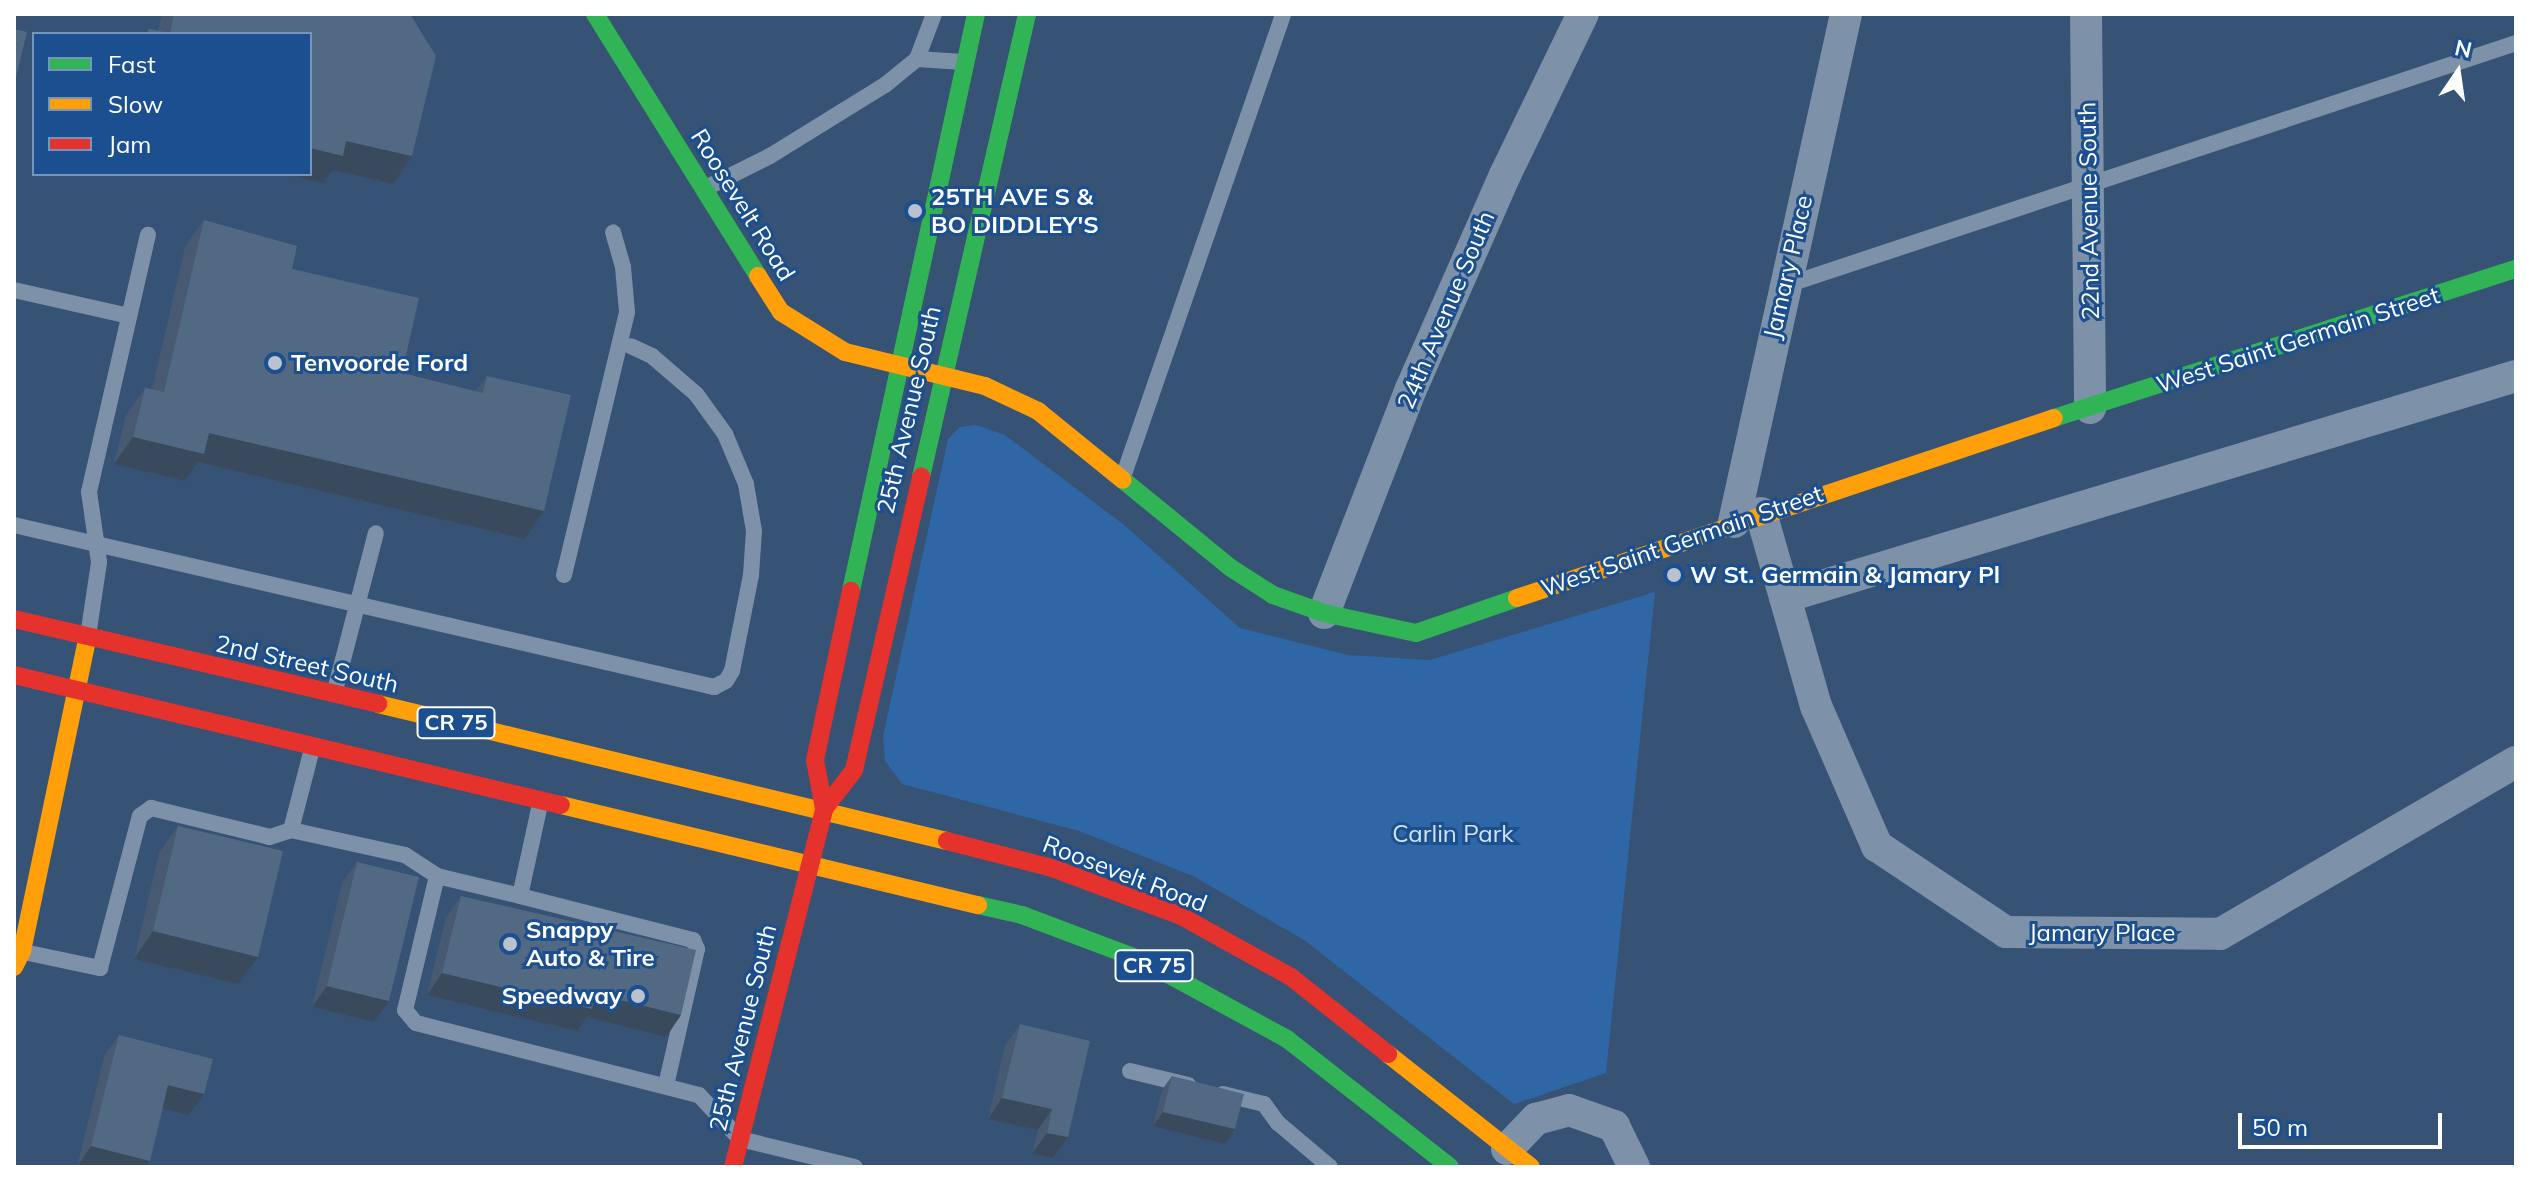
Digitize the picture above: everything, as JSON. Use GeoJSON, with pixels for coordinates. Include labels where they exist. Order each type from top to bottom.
{"type":"FeatureCollection","features":[{"type":"Feature","properties":{"kind":"street","name":"Roosevelt Road"},"geometry":{"type":"LineString","coordinates":[[595,14],[781,312],[845,352],[897,363]]}},
{"type":"Feature","properties":{"kind":"street","name":"25th Avenue South"},"geometry":{"type":"LineString","coordinates":[[824,809],[815,760],[897,363],[976,14]]}},
{"type":"Feature","properties":{"kind":"street","name":"25th Avenue South"},"geometry":{"type":"LineString","coordinates":[[733,1167],[824,809],[854,770],[941,374],[1027,14]]}},
{"type":"Feature","properties":{"kind":"street","name":"24th Avenue South"},"geometry":{"type":"LineString","coordinates":[[1324,613],[1417,375],[1583,14]]}},
{"type":"Feature","properties":{"kind":"street","name":"Jamary Place"},"geometry":{"type":"LineString","coordinates":[[1846,14],[1782,287],[1747,517],[1785,597],[1816,706],[1877,846],[2006,932],[2220,934],[2516,762]]}},
{"type":"Feature","properties":{"kind":"street","name":"22nd Avenue South"},"geometry":{"type":"LineString","coordinates":[[2086,14],[2091,180],[2090,408]]}},
{"type":"Feature","properties":{"kind":"street","name":"West Saint Germain Street"},"geometry":{"type":"LineString","coordinates":[[897,363],[985,386],[1038,411],[1123,477],[1231,568],[1273,595],[1324,613],[1416,633],[1747,517],[2516,269]]}},
{"type":"Feature","properties":{"kind":"street"},"geometry":{"type":"LineString","coordinates":[[1785,597],[2516,376]]}},
{"type":"Feature","properties":{"kind":"street","name":"2nd Street South"},"geometry":{"type":"LineString","coordinates":[[14,619],[824,809]]}},
{"type":"Feature","properties":{"kind":"street"},"geometry":{"type":"LineString","coordinates":[[18,959],[88,636]]}},
{"type":"Feature","properties":{"kind":"street","name":"CR 75"},"geometry":{"type":"LineString","coordinates":[[14,675],[1022,915],[1144,961],[1287,1039],[1450,1167]]}},
{"type":"Feature","properties":{"kind":"street","name":"Roosevelt Road"},"geometry":{"type":"LineString","coordinates":[[824,809],[1052,868],[1181,916],[1291,977],[1519,1158]]}},
{"type":"Feature","properties":{"kind":"street"},"geometry":{"type":"LineString","coordinates":[[1519,1158],[1536,1119],[1569,1110],[1614,1126],[1634,1167]]}},
{"type":"Feature","properties":{"kind":"lane"},"geometry":{"type":"LineString","coordinates":[[704,188],[783,148],[917,59],[934,14]]}},
{"type":"Feature","properties":{"kind":"lane"},"geometry":{"type":"LineString","coordinates":[[1123,477],[1283,14]]}},
{"type":"Feature","properties":{"kind":"lane"},"geometry":{"type":"LineString","coordinates":[[1782,287],[2091,180],[2516,43]]}},
{"type":"Feature","properties":{"kind":"lane"},"geometry":{"type":"LineString","coordinates":[[917,59],[963,62]]}},
{"type":"Feature","properties":{"kind":"lane"},"geometry":{"type":"LineString","coordinates":[[564,575],[627,312],[623,267],[613,232]]}},
{"type":"Feature","properties":{"kind":"lane"},"geometry":{"type":"LineString","coordinates":[[88,636],[98,545],[89,492],[148,235]]}},
{"type":"Feature","properties":{"kind":"lane"},"geometry":{"type":"LineString","coordinates":[[14,290],[129,316]]}},
{"type":"Feature","properties":{"kind":"lane"},"geometry":{"type":"LineString","coordinates":[[14,525],[701,685],[726,681],[754,555],[746,484],[725,434],[696,394],[652,356],[631,346]]}},
{"type":"Feature","properties":{"kind":"lane"},"geometry":{"type":"LineString","coordinates":[[334,695],[376,533]]}},
{"type":"Feature","properties":{"kind":"lane"},"geometry":{"type":"LineString","coordinates":[[291,830],[313,744]]}},
{"type":"Feature","properties":{"kind":"lane"},"geometry":{"type":"LineString","coordinates":[[520,896],[541,800]]}},
{"type":"Feature","properties":{"kind":"lane"},"geometry":{"type":"LineString","coordinates":[[18,959],[100,968],[140,816],[151,808],[270,837],[291,830],[405,855],[437,876],[693,940],[697,949],[666,1086]]}},
{"type":"Feature","properties":{"kind":"lane"},"geometry":{"type":"LineString","coordinates":[[437,876],[405,1010],[416,1023],[699,1095],[740,1139],[855,1167]]}},
{"type":"Feature","properties":{"kind":"lane"},"geometry":{"type":"LineString","coordinates":[[1130,1071],[1264,1104],[1278,1123],[1330,1167]]}},
{"type":"Feature","properties":{"kind":"green space","name":"Carlin Park"},"geometry":{"type":"Polygon","coordinates":[[[976,425],[1005,435],[1123,524],[1240,628],[1348,655],[1430,660],[1655,592],[1606,1073],[1514,1104],[1304,940],[1193,876],[1079,831],[902,784],[885,761],[883,736],[948,439],[960,427],[976,425]]]}},
{"type":"Feature","properties":{"kind":"building"},"geometry":{"type":"Polygon","coordinates":[[[174,14],[410,14],[436,56],[412,156],[346,141],[343,156],[312,148],[312,32],[170,32],[174,14]]]}},
{"type":"Feature","properties":{"kind":"building"},"geometry":{"type":"Polygon","coordinates":[[[14,29],[27,32],[14,86],[14,29]]]}},
{"type":"Feature","properties":{"kind":"building","name":"Tenvoorde Ford"},"geometry":{"type":"Polygon","coordinates":[[[204,220],[297,246],[292,269],[419,298],[402,373],[483,393],[487,376],[571,395],[544,511],[209,433],[204,454],[133,437],[145,388],[164,392],[204,220]]]}},
{"type":"Feature","properties":{"kind":"building"},"geometry":{"type":"Polygon","coordinates":[[[178,826],[283,851],[258,957],[153,931],[178,826]]]}},
{"type":"Feature","properties":{"kind":"building"},"geometry":{"type":"Polygon","coordinates":[[[357,862],[419,877],[389,1001],[327,986],[357,862]]]}},
{"type":"Feature","properties":{"kind":"building"},"geometry":{"type":"Polygon","coordinates":[[[461,896],[696,950],[681,1015],[596,994],[592,1009],[442,973],[461,896]]]}},
{"type":"Feature","properties":{"kind":"building"},"geometry":{"type":"Polygon","coordinates":[[[1020,1024],[1090,1041],[1068,1137],[1047,1133],[1052,1109],[1002,1098],[1020,1024]]]}},
{"type":"Feature","properties":{"kind":"building"},"geometry":{"type":"Polygon","coordinates":[[[119,1035],[213,1059],[204,1094],[168,1085],[150,1161],[91,1146],[119,1035]]]}},
{"type":"Feature","properties":{"kind":"building"},"geometry":{"type":"Polygon","coordinates":[[[1172,1076],[1244,1094],[1235,1129],[1163,1112],[1172,1076]]]}},
{"type":"Feature","properties":{"kind":"traffic: fast"},"geometry":{"type":"LineString","coordinates":[[595,14],[758,276]]}},
{"type":"Feature","properties":{"kind":"traffic: fast"},"geometry":{"type":"LineString","coordinates":[[851,591],[976,14]]}},
{"type":"Feature","properties":{"kind":"traffic: fast"},"geometry":{"type":"LineString","coordinates":[[921,477],[1027,14]]}},
{"type":"Feature","properties":{"kind":"traffic: fast"},"geometry":{"type":"LineString","coordinates":[[2054,418],[2516,269]]}},
{"type":"Feature","properties":{"kind":"traffic: fast"},"geometry":{"type":"LineString","coordinates":[[1123,480],[1231,568],[1273,595],[1324,613],[1416,633],[1517,598]]}},
{"type":"Feature","properties":{"kind":"traffic: fast"},"geometry":{"type":"LineString","coordinates":[[978,905],[1022,915],[1144,961],[1287,1039],[1450,1167]]}},
{"type":"Feature","properties":{"kind":"traffic: slow"},"geometry":{"type":"LineString","coordinates":[[758,276],[781,312],[845,352],[985,386],[1038,411],[1123,480]]}},
{"type":"Feature","properties":{"kind":"traffic: slow"},"geometry":{"type":"LineString","coordinates":[[1517,598],[2054,418]]}},
{"type":"Feature","properties":{"kind":"traffic: slow"},"geometry":{"type":"LineString","coordinates":[[14,967],[22,951],[88,636]]}},
{"type":"Feature","properties":{"kind":"traffic: slow"},"geometry":{"type":"LineString","coordinates":[[378,704],[947,841]]}},
{"type":"Feature","properties":{"kind":"traffic: slow"},"geometry":{"type":"LineString","coordinates":[[561,805],[978,905]]}},
{"type":"Feature","properties":{"kind":"traffic: slow"},"geometry":{"type":"LineString","coordinates":[[1388,1054],[1531,1167]]}},
{"type":"Feature","properties":{"kind":"traffic: jam"},"geometry":{"type":"LineString","coordinates":[[824,809],[854,770],[921,477]]}},
{"type":"Feature","properties":{"kind":"traffic: jam"},"geometry":{"type":"LineString","coordinates":[[733,1167],[824,809],[815,760],[851,591]]}},
{"type":"Feature","properties":{"kind":"traffic: jam"},"geometry":{"type":"LineString","coordinates":[[14,619],[378,704]]}},
{"type":"Feature","properties":{"kind":"traffic: jam"},"geometry":{"type":"LineString","coordinates":[[14,675],[561,805]]}},
{"type":"Feature","properties":{"kind":"traffic: jam"},"geometry":{"type":"LineString","coordinates":[[947,841],[1052,868],[1181,916],[1291,977],[1388,1054]]}},
{"type":"Feature","properties":{"kind":"place","name":"25TH AVE S & BO DIDDLEY'S"},"geometry":{"type":"Point","coordinates":[915,211]}},
{"type":"Feature","properties":{"kind":"place","name":"Tenvoorde Ford"},"geometry":{"type":"Point","coordinates":[275,363]}},
{"type":"Feature","properties":{"kind":"place","name":"W St. Germain & Jamary Pl"},"geometry":{"type":"Point","coordinates":[1674,575]}},
{"type":"Feature","properties":{"kind":"place","name":"Snappy Auto & Tire"},"geometry":{"type":"Point","coordinates":[510,944]}},
{"type":"Feature","properties":{"kind":"place","name":"Speedway"},"geometry":{"type":"Point","coordinates":[638,996]}}]}
